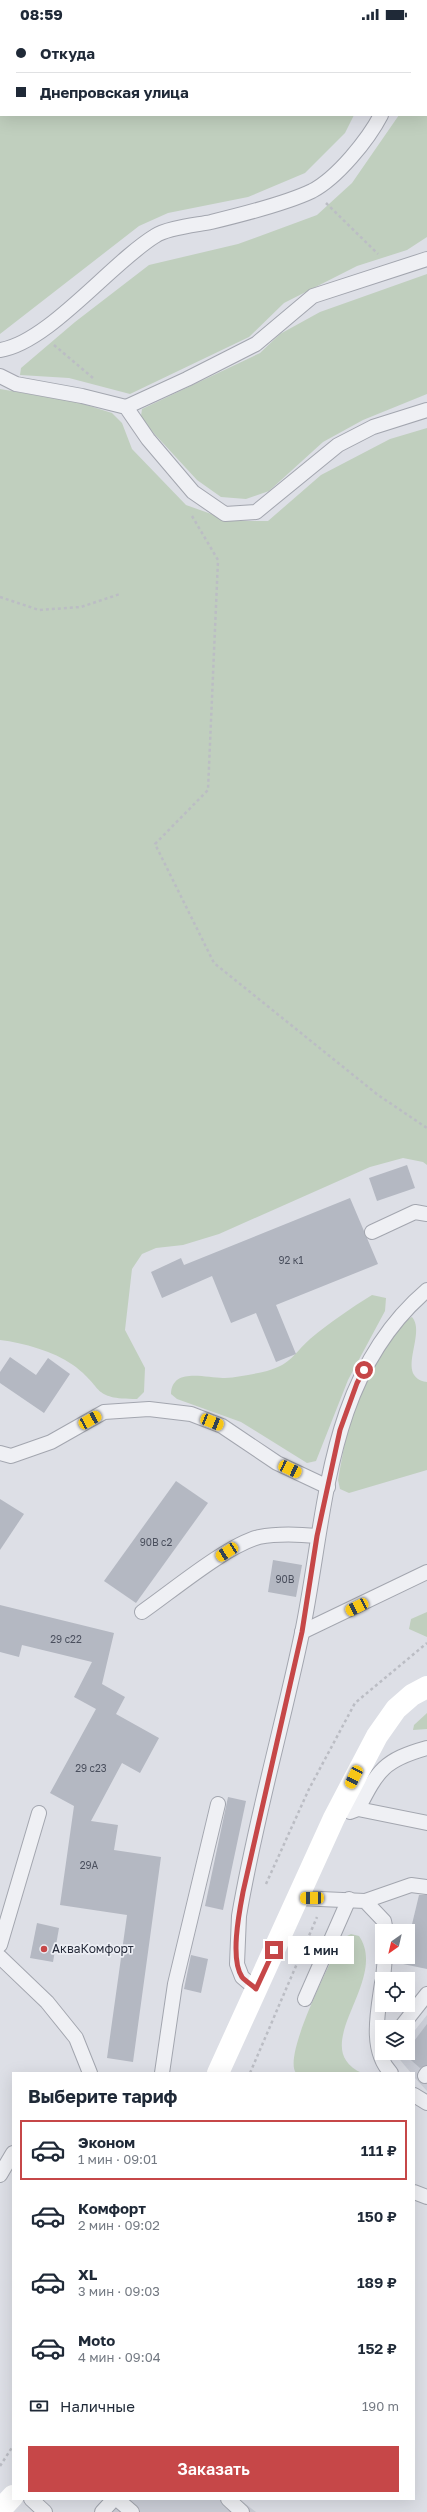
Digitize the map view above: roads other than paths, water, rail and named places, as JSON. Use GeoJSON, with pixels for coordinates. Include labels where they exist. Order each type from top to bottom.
{"type":"FeatureCollection","features":[{"type":"Feature","properties":{"kind":"main road"},"geometry":{"type":"LineString","coordinates":[[218,2072],[334,1818],[377,1736],[396,1710],[412,1695],[427,1687]]}},
{"type":"Feature","properties":{"kind":"main road"},"geometry":{"type":"LineString","coordinates":[[0,2510],[12,2497]]}},
{"type":"Feature","properties":{"kind":"lane"},"geometry":{"type":"LineString","coordinates":[[0,350],[13,348],[40,333],[156,235],[238,216],[313,190],[339,170],[376,125],[380,116]]}},
{"type":"Feature","properties":{"kind":"lane"},"geometry":{"type":"LineString","coordinates":[[0,376],[16,384],[82,396],[126,407],[188,379],[256,344],[313,296],[427,259]]}},
{"type":"Feature","properties":{"kind":"lane"},"geometry":{"type":"LineString","coordinates":[[126,407],[148,439],[193,492],[225,514],[256,512],[338,445],[373,426],[427,410]]}},
{"type":"Feature","properties":{"kind":"lane"},"geometry":{"type":"LineString","coordinates":[[372,1232],[415,1212],[427,1214]]}},
{"type":"Feature","properties":{"kind":"lane"},"geometry":{"type":"LineString","coordinates":[[256,1989],[242,1977],[237,1964],[239,1916],[302,1632],[317,1536],[340,1430],[357,1383],[386,1334],[411,1304],[427,1290]]}},
{"type":"Feature","properties":{"kind":"lane"},"geometry":{"type":"LineString","coordinates":[[0,1453],[11,1456],[51,1442],[104,1412],[148,1409],[191,1414],[222,1426],[277,1463],[328,1487]]}},
{"type":"Feature","properties":{"kind":"lane"},"geometry":{"type":"LineString","coordinates":[[142,1612],[239,1545],[258,1537],[284,1533],[317,1536]]}},
{"type":"Feature","properties":{"kind":"lane"},"geometry":{"type":"LineString","coordinates":[[302,1632],[427,1572]]}},
{"type":"Feature","properties":{"kind":"lane"},"geometry":{"type":"LineString","coordinates":[[358,1809],[374,1776],[389,1762],[405,1754],[427,1748]]}},
{"type":"Feature","properties":{"kind":"lane"},"geometry":{"type":"LineString","coordinates":[[162,2072],[175,1984],[218,1804]]}},
{"type":"Feature","properties":{"kind":"lane"},"geometry":{"type":"LineString","coordinates":[[334,1818],[358,1809],[427,1823]]}},
{"type":"Feature","properties":{"kind":"lane"},"geometry":{"type":"LineString","coordinates":[[0,1945],[40,1813]]}},
{"type":"Feature","properties":{"kind":"lane"},"geometry":{"type":"LineString","coordinates":[[298,1898],[326,1898],[365,1901],[411,1885],[427,1887]]}},
{"type":"Feature","properties":{"kind":"lane"},"geometry":{"type":"LineString","coordinates":[[305,1999],[348,1899]]}},
{"type":"Feature","properties":{"kind":"lane"},"geometry":{"type":"LineString","coordinates":[[365,1901],[384,1921],[385,1924]]}},
{"type":"Feature","properties":{"kind":"lane"},"geometry":{"type":"LineString","coordinates":[[0,1957],[46,2002],[76,2038],[90,2072]]}},
{"type":"Feature","properties":{"kind":"lane"},"geometry":{"type":"LineString","coordinates":[[407,2020],[427,1994]]}},
{"type":"Feature","properties":{"kind":"lane"},"geometry":{"type":"LineString","coordinates":[[384,2060],[390,2072]]}},
{"type":"Feature","properties":{"kind":"lane"},"geometry":{"type":"LineString","coordinates":[[415,2096],[427,2103]]}},
{"type":"Feature","properties":{"kind":"lane"},"geometry":{"type":"LineString","coordinates":[[0,2175],[12,2155]]}},
{"type":"Feature","properties":{"kind":"lane"},"geometry":{"type":"LineString","coordinates":[[415,2192],[427,2197]]}},
{"type":"Feature","properties":{"kind":"lane"},"geometry":{"type":"LineString","coordinates":[[32,2500],[45,2512]]}},
{"type":"Feature","properties":{"kind":"lane"},"geometry":{"type":"LineString","coordinates":[[102,2512],[113,2500]]}},
{"type":"Feature","properties":{"kind":"lane"},"geometry":{"type":"LineString","coordinates":[[118,2500],[132,2512]]}},
{"type":"Feature","properties":{"kind":"lane"},"geometry":{"type":"LineString","coordinates":[[229,2500],[242,2512]]}},
{"type":"Feature","properties":{"kind":"place","name":"АкваКомфорт"},"geometry":{"type":"Point","coordinates":[44,1949]}}]}
